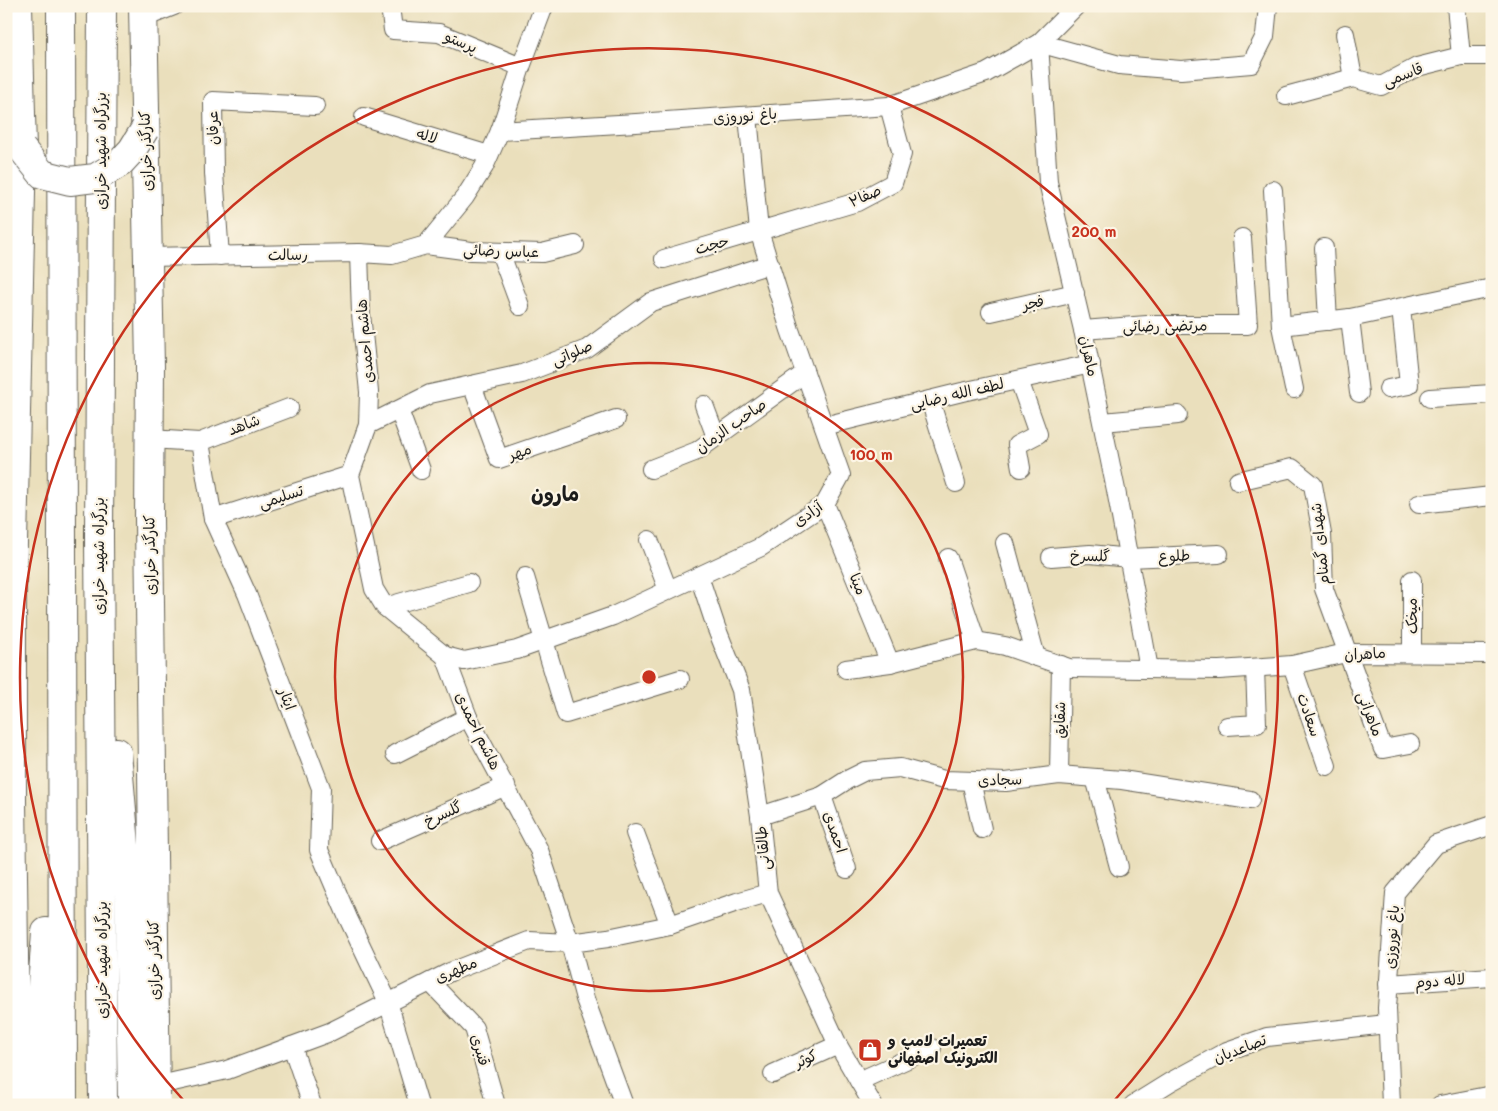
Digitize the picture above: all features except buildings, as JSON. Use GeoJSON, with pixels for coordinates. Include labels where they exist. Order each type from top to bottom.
{"type":"FeatureCollection","features":[{"type":"Feature","properties":{"kind":"main road"},"geometry":{"type":"LineString","coordinates":[[16,1105],[11,1034],[9,587],[22,149],[12,34],[18,6]]}},
{"type":"Feature","properties":{"kind":"main road"},"geometry":{"type":"LineString","coordinates":[[61,6],[63,1105]]}},
{"type":"Feature","properties":{"kind":"main road","name":"بزرگراه شهید خرازی"},"geometry":{"type":"LineString","coordinates":[[102,8],[99,536],[103,1105]]}},
{"type":"Feature","properties":{"kind":"main road","name":"کنارگذر خرازی"},"geometry":{"type":"LineString","coordinates":[[144,12],[147,154],[155,1096]]}},
{"type":"Feature","properties":{"kind":"main road"},"geometry":{"type":"LineString","coordinates":[[22,149],[42,174],[70,182],[96,178],[120,163],[132,150],[145,129]]}},
{"type":"Feature","properties":{"kind":"main road"},"geometry":{"type":"LineString","coordinates":[[99,536],[129,892],[132,1105]]}},
{"type":"Feature","properties":{"kind":"main road"},"geometry":{"type":"LineString","coordinates":[[37,1105],[42,992],[63,709]]}},
{"type":"Feature","properties":{"kind":"street"},"geometry":{"type":"LineString","coordinates":[[144,12],[174,6]]}},
{"type":"Feature","properties":{"kind":"street","name":"پرستو"},"geometry":{"type":"LineString","coordinates":[[390,6],[393,30],[439,33],[521,67]]}},
{"type":"Feature","properties":{"kind":"street"},"geometry":{"type":"LineString","coordinates":[[426,245],[465,197],[484,167],[500,131],[544,6]]}},
{"type":"Feature","properties":{"kind":"street"},"geometry":{"type":"LineString","coordinates":[[1038,43],[1076,6]]}},
{"type":"Feature","properties":{"kind":"street"},"geometry":{"type":"LineString","coordinates":[[1038,43],[1119,65],[1181,70],[1251,64],[1264,36],[1268,6]]}},
{"type":"Feature","properties":{"kind":"street"},"geometry":{"type":"LineString","coordinates":[[1456,6],[1461,56]]}},
{"type":"Feature","properties":{"kind":"street"},"geometry":{"type":"LineString","coordinates":[[1286,96],[1353,78],[1345,34]]}},
{"type":"Feature","properties":{"kind":"street","name":"باغ نوروزی"},"geometry":{"type":"LineString","coordinates":[[500,131],[889,106],[986,73],[1038,43]]}},
{"type":"Feature","properties":{"kind":"street","name":"ماهران"},"geometry":{"type":"LineString","coordinates":[[1038,43],[1048,182],[1084,330],[1149,669]]}},
{"type":"Feature","properties":{"kind":"street","name":"قاسمی"},"geometry":{"type":"LineString","coordinates":[[1353,78],[1381,86],[1417,67],[1461,56],[1492,56]]}},
{"type":"Feature","properties":{"kind":"street","name":"عرفان"},"geometry":{"type":"LineString","coordinates":[[220,256],[214,173],[213,101],[315,106]]}},
{"type":"Feature","properties":{"kind":"street","name":"صفا۲"},"geometry":{"type":"LineString","coordinates":[[759,231],[858,202],[893,183],[902,154],[889,106]]}},
{"type":"Feature","properties":{"kind":"street","name":"آزادی"},"geometry":{"type":"LineString","coordinates":[[445,656],[464,661],[517,650],[612,616],[761,546],[825,504],[841,475],[790,330],[759,231],[748,116]]}},
{"type":"Feature","properties":{"kind":"street","name":"لاله"},"geometry":{"type":"LineString","coordinates":[[364,117],[489,154]]}},
{"type":"Feature","properties":{"kind":"street"},"geometry":{"type":"LineString","coordinates":[[1273,190],[1281,326],[1294,390]]}},
{"type":"Feature","properties":{"kind":"street","name":"حجت"},"geometry":{"type":"LineString","coordinates":[[664,259],[759,231]]}},
{"type":"Feature","properties":{"kind":"street","name":"مرتضی رضائی"},"geometry":{"type":"LineString","coordinates":[[1084,330],[1147,325],[1248,325],[1242,238]]}},
{"type":"Feature","properties":{"kind":"street","name":"رسالت"},"geometry":{"type":"LineString","coordinates":[[148,258],[359,253],[392,255],[426,245]]}},
{"type":"Feature","properties":{"kind":"street","name":"عباس رضائی"},"geometry":{"type":"LineString","coordinates":[[426,245],[471,251],[542,253],[575,245]]}},
{"type":"Feature","properties":{"kind":"street"},"geometry":{"type":"LineString","coordinates":[[1324,248],[1328,321]]}},
{"type":"Feature","properties":{"kind":"street"},"geometry":{"type":"LineString","coordinates":[[500,252],[520,306]]}},
{"type":"Feature","properties":{"kind":"street","name":"هاشم احمدی"},"geometry":{"type":"LineString","coordinates":[[359,253],[361,314],[370,392],[368,425],[350,475],[374,590],[385,607],[445,656],[468,716],[539,850],[570,943],[584,999],[624,1105]]}},
{"type":"Feature","properties":{"kind":"street","name":"صلواتی"},"geometry":{"type":"LineString","coordinates":[[368,425],[430,394],[522,374],[587,349],[651,302],[770,264]]}},
{"type":"Feature","properties":{"kind":"street"},"geometry":{"type":"LineString","coordinates":[[1281,326],[1350,318],[1492,288]]}},
{"type":"Feature","properties":{"kind":"street","name":"فجر"},"geometry":{"type":"LineString","coordinates":[[990,312],[1075,294]]}},
{"type":"Feature","properties":{"kind":"street"},"geometry":{"type":"LineString","coordinates":[[1388,389],[1409,385],[1400,308]]}},
{"type":"Feature","properties":{"kind":"street"},"geometry":{"type":"LineString","coordinates":[[1350,318],[1360,393]]}},
{"type":"Feature","properties":{"kind":"street","name":"لطف الله رضایی"},"geometry":{"type":"LineString","coordinates":[[824,426],[1090,364]]}},
{"type":"Feature","properties":{"kind":"street","name":"صاحب الزمان"},"geometry":{"type":"LineString","coordinates":[[651,469],[697,451],[805,373]]}},
{"type":"Feature","properties":{"kind":"street"},"geometry":{"type":"LineString","coordinates":[[1019,380],[1038,434],[1017,445],[1021,468]]}},
{"type":"Feature","properties":{"kind":"street","name":"مهر"},"geometry":{"type":"LineString","coordinates":[[472,385],[499,459],[616,419]]}},
{"type":"Feature","properties":{"kind":"street"},"geometry":{"type":"LineString","coordinates":[[1430,398],[1492,394]]}},
{"type":"Feature","properties":{"kind":"street"},"geometry":{"type":"LineString","coordinates":[[930,400],[956,483]]}},
{"type":"Feature","properties":{"kind":"street"},"geometry":{"type":"LineString","coordinates":[[704,405],[716,437]]}},
{"type":"Feature","properties":{"kind":"street","name":"شاهد"},"geometry":{"type":"LineString","coordinates":[[200,442],[289,408]]}},
{"type":"Feature","properties":{"kind":"street"},"geometry":{"type":"LineString","coordinates":[[399,410],[421,470]]}},
{"type":"Feature","properties":{"kind":"street"},"geometry":{"type":"LineString","coordinates":[[1102,422],[1178,415]]}},
{"type":"Feature","properties":{"kind":"street"},"geometry":{"type":"LineString","coordinates":[[149,439],[200,442]]}},
{"type":"Feature","properties":{"kind":"street","name":"ایثار"},"geometry":{"type":"LineString","coordinates":[[200,442],[213,519],[247,594],[321,788],[319,850],[348,918],[388,1002],[419,1105]]}},
{"type":"Feature","properties":{"kind":"street","name":"شهدای گمنام"},"geometry":{"type":"LineString","coordinates":[[1238,482],[1292,468],[1313,485],[1322,534],[1324,589],[1346,653]]}},
{"type":"Feature","properties":{"kind":"street","name":"تسلیمی"},"geometry":{"type":"LineString","coordinates":[[213,519],[350,475]]}},
{"type":"Feature","properties":{"kind":"street"},"geometry":{"type":"LineString","coordinates":[[1419,504],[1492,496]]}},
{"type":"Feature","properties":{"kind":"street","name":"مینا"},"geometry":{"type":"LineString","coordinates":[[825,504],[890,663]]}},
{"type":"Feature","properties":{"kind":"street"},"geometry":{"type":"LineString","coordinates":[[649,540],[668,590]]}},
{"type":"Feature","properties":{"kind":"street"},"geometry":{"type":"LineString","coordinates":[[1005,543],[1036,657]]}},
{"type":"Feature","properties":{"kind":"street","name":"گلسرخ"},"geometry":{"type":"LineString","coordinates":[[1051,556],[1090,554],[1129,558]]}},
{"type":"Feature","properties":{"kind":"street","name":"طلوع"},"geometry":{"type":"LineString","coordinates":[[1129,558],[1219,554]]}},
{"type":"Feature","properties":{"kind":"street"},"geometry":{"type":"LineString","coordinates":[[948,558],[976,641]]}},
{"type":"Feature","properties":{"kind":"street","name":"طالقانی"},"geometry":{"type":"LineString","coordinates":[[698,576],[741,690],[760,816],[768,893],[838,1045],[873,1105]]}},
{"type":"Feature","properties":{"kind":"street"},"geometry":{"type":"LineString","coordinates":[[524,577],[566,714],[680,679]]}},
{"type":"Feature","properties":{"kind":"street","name":"میخک"},"geometry":{"type":"LineString","coordinates":[[1412,580],[1412,652]]}},
{"type":"Feature","properties":{"kind":"street"},"geometry":{"type":"LineString","coordinates":[[385,607],[469,582]]}},
{"type":"Feature","properties":{"kind":"street","name":"ماهران"},"geometry":{"type":"LineString","coordinates":[[846,669],[890,663],[976,641],[1006,646],[1069,668],[1219,670],[1292,665],[1346,653],[1492,654]]}},
{"type":"Feature","properties":{"kind":"street","name":"ماهرانی"},"geometry":{"type":"LineString","coordinates":[[1346,653],[1383,749],[1410,744]]}},
{"type":"Feature","properties":{"kind":"street","name":"شقایق"},"geometry":{"type":"LineString","coordinates":[[1059,775],[1062,665]]}},
{"type":"Feature","properties":{"kind":"street","name":"سعادت"},"geometry":{"type":"LineString","coordinates":[[1292,665],[1327,766]]}},
{"type":"Feature","properties":{"kind":"street"},"geometry":{"type":"LineString","coordinates":[[1227,726],[1257,724],[1255,668]]}},
{"type":"Feature","properties":{"kind":"street"},"geometry":{"type":"LineString","coordinates":[[395,754],[468,716]]}},
{"type":"Feature","properties":{"kind":"street","name":"سجادی"},"geometry":{"type":"LineString","coordinates":[[760,816],[822,796],[847,780],[866,771],[900,768],[944,780],[1006,782],[1059,775],[1122,780],[1250,800]]}},
{"type":"Feature","properties":{"kind":"street"},"geometry":{"type":"LineString","coordinates":[[1095,778],[1119,867]]}},
{"type":"Feature","properties":{"kind":"street"},"geometry":{"type":"LineString","coordinates":[[971,781],[982,829]]}},
{"type":"Feature","properties":{"kind":"street","name":"گلسرخ"},"geometry":{"type":"LineString","coordinates":[[380,842],[506,786]]}},
{"type":"Feature","properties":{"kind":"street","name":"احمدی"},"geometry":{"type":"LineString","coordinates":[[822,796],[847,869]]}},
{"type":"Feature","properties":{"kind":"street","name":"باغ نوروزی"},"geometry":{"type":"LineString","coordinates":[[1391,1105],[1387,1024],[1395,893],[1436,844],[1492,825]]}},
{"type":"Feature","properties":{"kind":"street"},"geometry":{"type":"LineString","coordinates":[[635,833],[670,925]]}},
{"type":"Feature","properties":{"kind":"street","name":"مطهری"},"geometry":{"type":"LineString","coordinates":[[155,1096],[330,1032],[450,972],[529,941],[570,943],[608,938],[670,925],[768,893]]}},
{"type":"Feature","properties":{"kind":"street","name":"لاله دوم"},"geometry":{"type":"LineString","coordinates":[[1388,984],[1492,978]]}},
{"type":"Feature","properties":{"kind":"street","name":"قنبری"},"geometry":{"type":"LineString","coordinates":[[430,982],[474,1028],[496,1105]]}},
{"type":"Feature","properties":{"kind":"street","name":"تصاعدیان"},"geometry":{"type":"LineString","coordinates":[[1133,1105],[1170,1082],[1227,1051],[1267,1037],[1387,1024]]}},
{"type":"Feature","properties":{"kind":"street","name":"کوثر"},"geometry":{"type":"LineString","coordinates":[[773,1074],[838,1045]]}},
{"type":"Feature","properties":{"kind":"street"},"geometry":{"type":"LineString","coordinates":[[292,1046],[312,1105]]}},
{"type":"Feature","properties":{"kind":"street"},"geometry":{"type":"LineString","coordinates":[[859,1081],[932,1048]]}},
{"type":"Feature","properties":{"kind":"street"},"geometry":{"type":"LineString","coordinates":[[1440,1105],[1483,1099]]}},
{"type":"Feature","properties":{"kind":"place","name":"تعمیرات لامپ و الکترونیک اصفهانی"},"geometry":{"type":"Point","coordinates":[870,1050]}},
{"type":"Feature","properties":{"kind":"district","name":"مارون"},"geometry":{"type":"Point","coordinates":[555,494]}}]}
